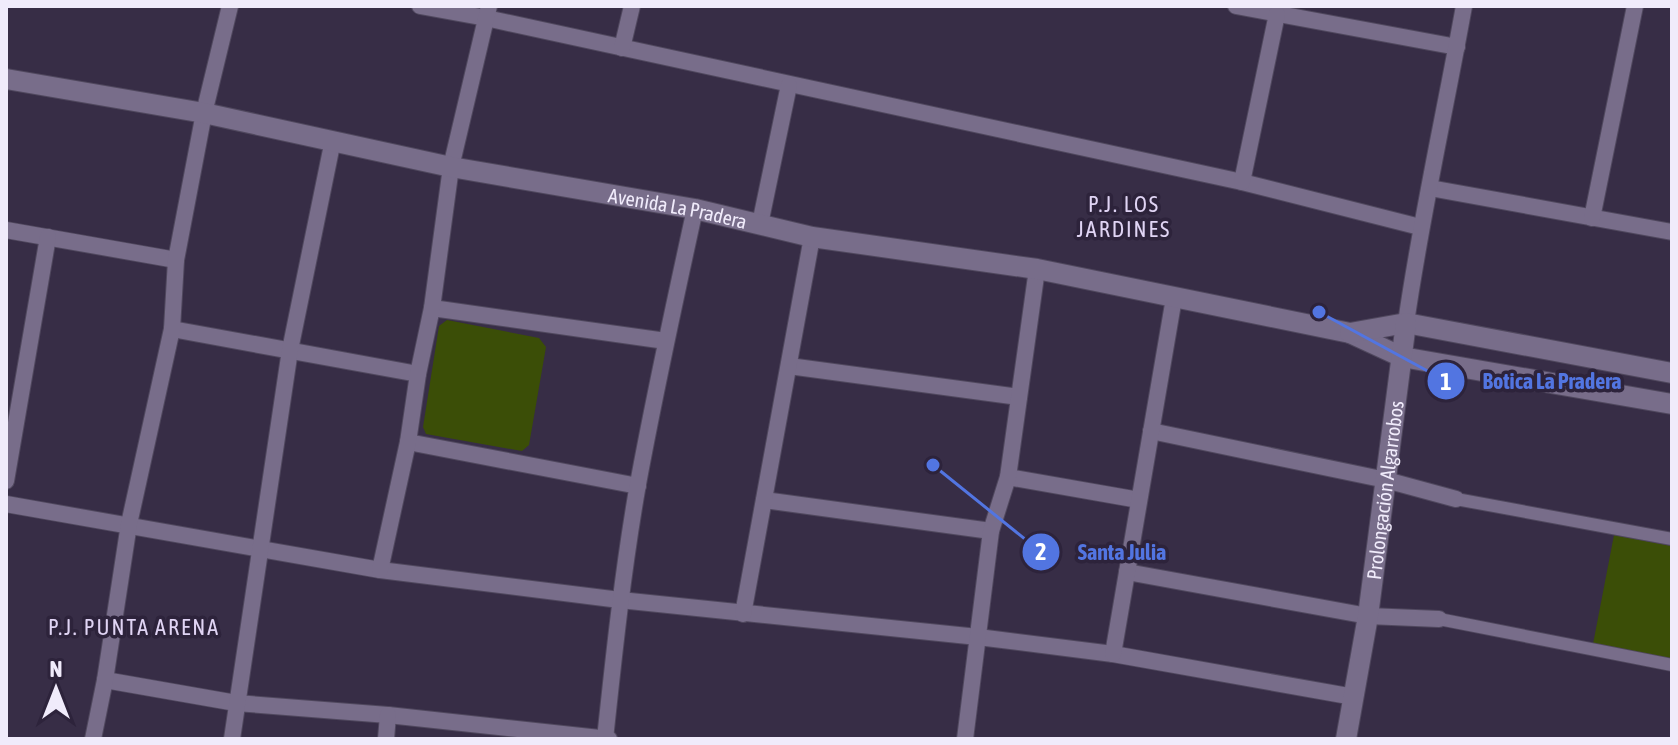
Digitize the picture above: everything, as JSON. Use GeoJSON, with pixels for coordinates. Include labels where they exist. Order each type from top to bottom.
{"type":"FeatureCollection","features":[{"type":"Feature","properties":{"kind":"street"},"geometry":{"type":"LineString","coordinates":[[93,739],[129,524],[172,329],[176,260],[204,113],[230,6]]}},
{"type":"Feature","properties":{"kind":"street"},"geometry":{"type":"LineString","coordinates":[[420,6],[488,12],[622,48],[1242,182],[1420,227]]}},
{"type":"Feature","properties":{"kind":"street"},"geometry":{"type":"LineString","coordinates":[[622,48],[632,6]]}},
{"type":"Feature","properties":{"kind":"street"},"geometry":{"type":"LineString","coordinates":[[1236,6],[1457,47]]}},
{"type":"Feature","properties":{"kind":"street","name":"Prolongación Algarrobos"},"geometry":{"type":"LineString","coordinates":[[1346,739],[1368,616],[1420,227],[1464,6]]}},
{"type":"Feature","properties":{"kind":"street"},"geometry":{"type":"LineString","coordinates":[[1592,218],[1635,6]]}},
{"type":"Feature","properties":{"kind":"street"},"geometry":{"type":"LineString","coordinates":[[380,570],[408,442],[432,308],[451,167],[488,12]]}},
{"type":"Feature","properties":{"kind":"street"},"geometry":{"type":"LineString","coordinates":[[1242,182],[1277,14]]}},
{"type":"Feature","properties":{"kind":"street","name":"Avenida La Pradera"},"geometry":{"type":"LineString","coordinates":[[6,79],[204,113],[451,167],[695,209],[812,237],[1037,269],[1350,333],[1402,357],[1672,404]]}},
{"type":"Feature","properties":{"kind":"street"},"geometry":{"type":"LineString","coordinates":[[760,224],[789,85]]}},
{"type":"Feature","properties":{"kind":"street"},"geometry":{"type":"LineString","coordinates":[[232,739],[290,350],[333,140]]}},
{"type":"Feature","properties":{"kind":"street"},"geometry":{"type":"LineString","coordinates":[[1430,188],[1672,232]]}},
{"type":"Feature","properties":{"kind":"street"},"geometry":{"type":"LineString","coordinates":[[105,680],[236,703],[388,715],[606,739],[620,600],[638,486],[695,209]]}},
{"type":"Feature","properties":{"kind":"street"},"geometry":{"type":"LineString","coordinates":[[6,230],[176,260]]}},
{"type":"Feature","properties":{"kind":"street"},"geometry":{"type":"LineString","coordinates":[[6,481],[14,382],[48,237]]}},
{"type":"Feature","properties":{"kind":"street"},"geometry":{"type":"LineString","coordinates":[[743,614],[812,237]]}},
{"type":"Feature","properties":{"kind":"street"},"geometry":{"type":"LineString","coordinates":[[965,739],[991,531],[1008,477],[1037,269]]}},
{"type":"Feature","properties":{"kind":"street"},"geometry":{"type":"LineString","coordinates":[[1113,654],[1174,298]]}},
{"type":"Feature","properties":{"kind":"street"},"geometry":{"type":"LineString","coordinates":[[432,308],[666,341]]}},
{"type":"Feature","properties":{"kind":"street","name":"Avenida La Pradera"},"geometry":{"type":"LineString","coordinates":[[1350,333],[1406,323],[1672,373]]}},
{"type":"Feature","properties":{"kind":"street"},"geometry":{"type":"LineString","coordinates":[[172,329],[418,374]]}},
{"type":"Feature","properties":{"kind":"street"},"geometry":{"type":"LineString","coordinates":[[789,366],[1019,397]]}},
{"type":"Feature","properties":{"kind":"street"},"geometry":{"type":"LineString","coordinates":[[1151,431],[1386,480],[1456,499],[1672,539]]}},
{"type":"Feature","properties":{"kind":"street"},"geometry":{"type":"LineString","coordinates":[[408,442],[638,486]]}},
{"type":"Feature","properties":{"kind":"street"},"geometry":{"type":"LineString","coordinates":[[1008,477],[1139,500]]}},
{"type":"Feature","properties":{"kind":"street"},"geometry":{"type":"LineString","coordinates":[[764,500],[991,531]]}},
{"type":"Feature","properties":{"kind":"street"},"geometry":{"type":"LineString","coordinates":[[6,504],[380,570],[620,600],[1113,654],[1354,697]]}},
{"type":"Feature","properties":{"kind":"street"},"geometry":{"type":"LineString","coordinates":[[1127,572],[1368,616],[1439,619],[1672,665]]}},
{"type":"Feature","properties":{"kind":"street"},"geometry":{"type":"LineString","coordinates":[[386,739],[388,715]]}},
{"type":"Feature","properties":{"kind":"green space"},"geometry":{"type":"Polygon","coordinates":[[[447,320],[539,338],[546,347],[529,445],[522,451],[426,434],[423,427],[439,326],[447,320]]]}},
{"type":"Feature","properties":{"kind":"green space"},"geometry":{"type":"Polygon","coordinates":[[[1614,535],[1672,546],[1672,659],[1593,644],[1614,535]]]}},
{"type":"Feature","properties":{"kind":"place","name":"Botica La Pradera"},"geometry":{"type":"Point","coordinates":[1319,312]}},
{"type":"Feature","properties":{"kind":"place","name":"Santa Julia"},"geometry":{"type":"Point","coordinates":[933,465]}},
{"type":"Feature","properties":{"kind":"district","name":"P.J. LOS JARDINES"},"geometry":{"type":"Point","coordinates":[1124,216]}},
{"type":"Feature","properties":{"kind":"district","name":"P.J. PUNTA ARENA"},"geometry":{"type":"Point","coordinates":[134,627]}}]}
